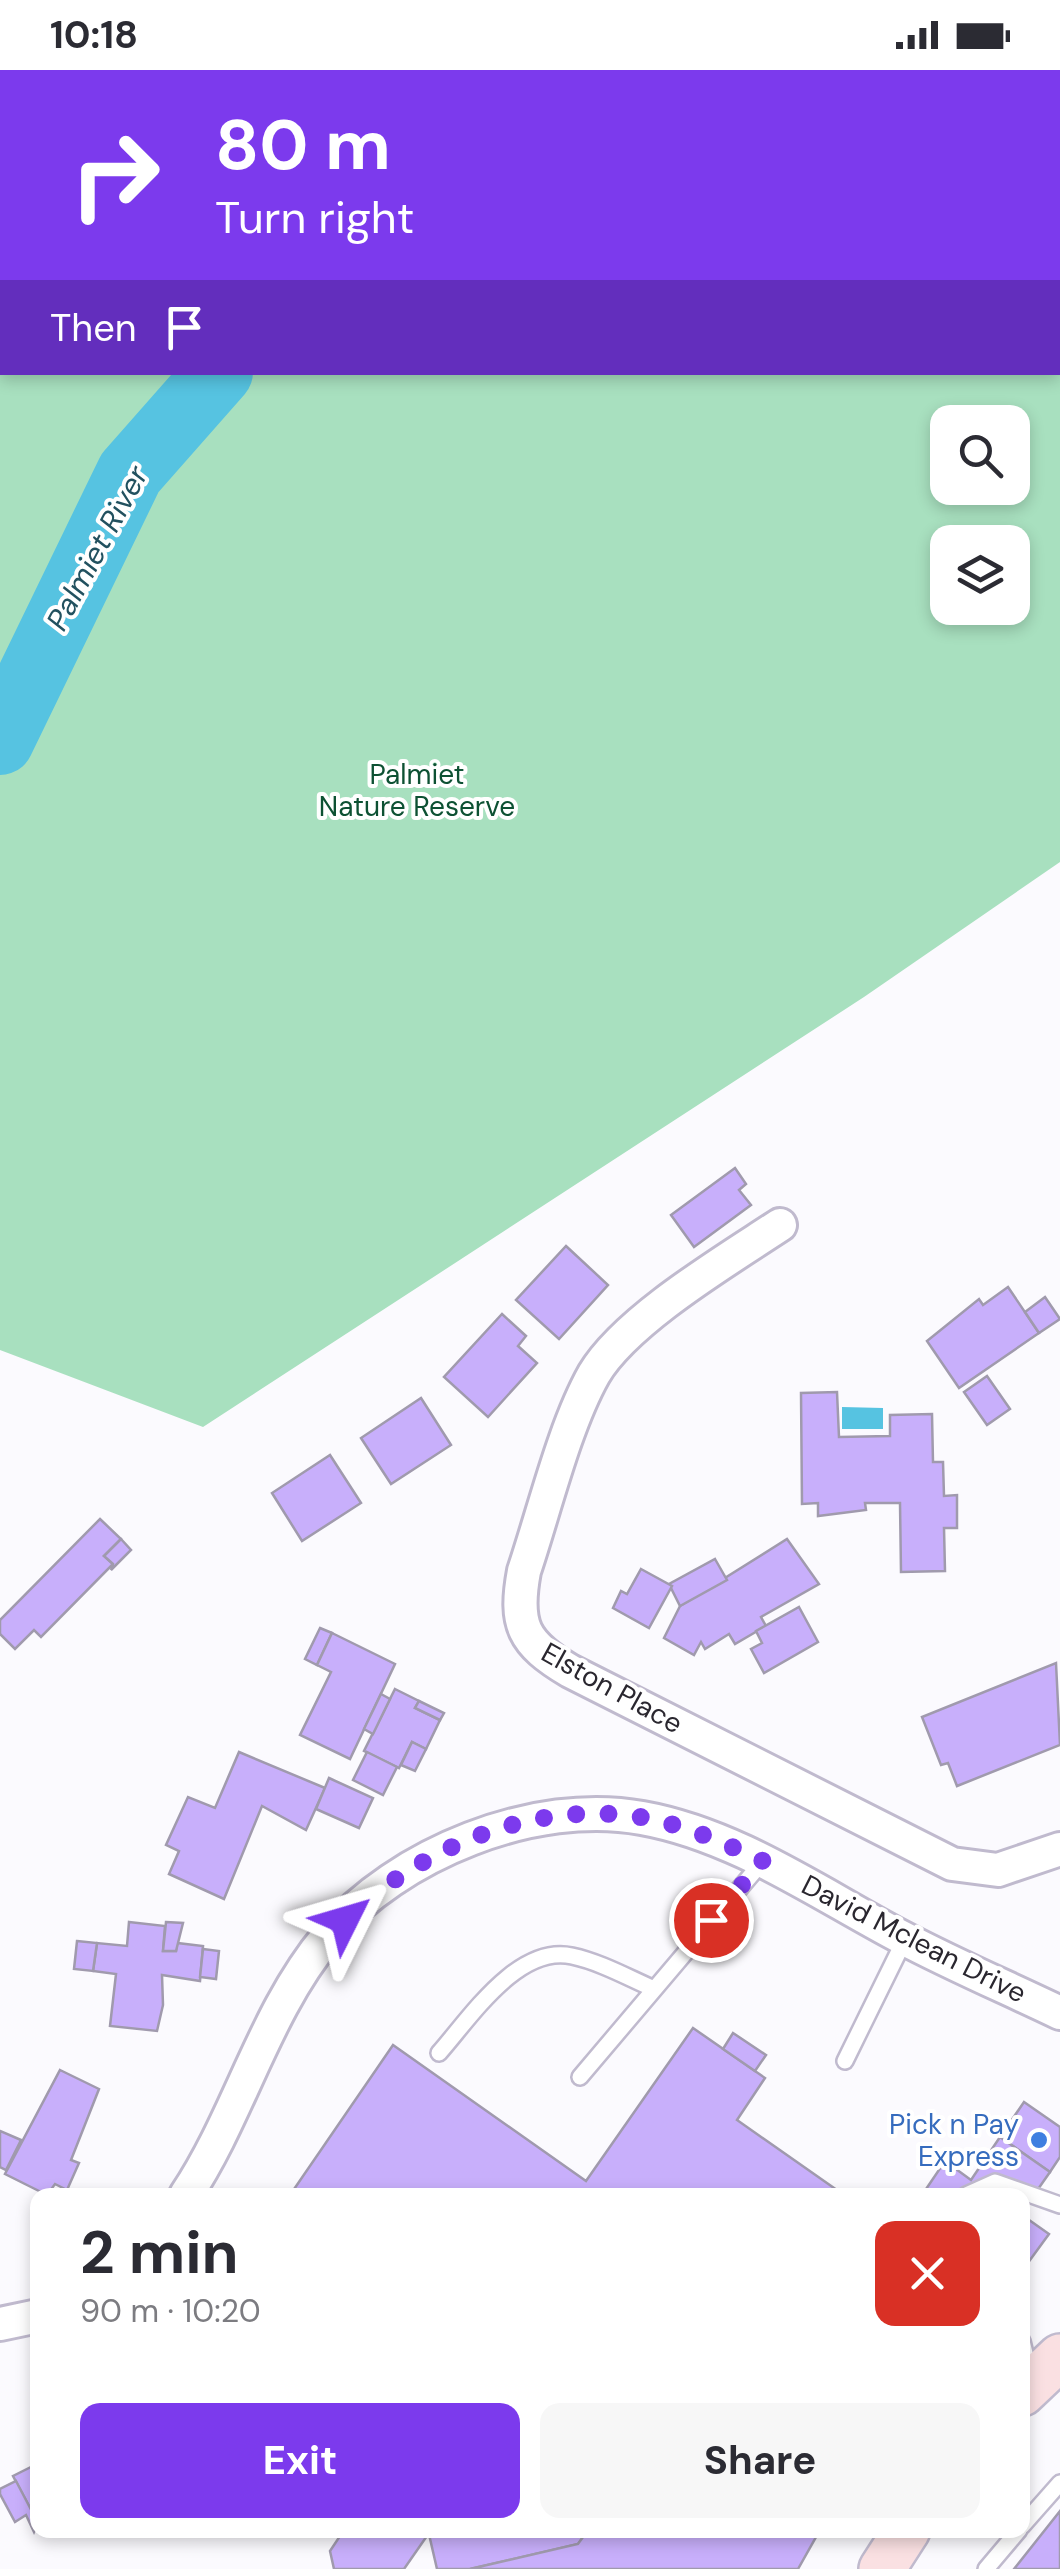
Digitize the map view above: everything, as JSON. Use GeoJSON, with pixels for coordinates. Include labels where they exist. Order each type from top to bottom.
{"type":"FeatureCollection","features":[{"type":"Feature","properties":{"kind":"street","name":"Elston Place"},"geometry":{"type":"LineString","coordinates":[[780,1225],[646,1321],[594,1374],[524,1570],[520,1596],[525,1634],[547,1657],[570,1671],[952,1864],[998,1870],[1060,1849]]}},
{"type":"Feature","properties":{"kind":"street","name":"David Mclean Drive"},"geometry":{"type":"LineString","coordinates":[[189,2188],[264,2038],[328,1936],[362,1903],[432,1854],[476,1836],[532,1821],[638,1817],[716,1840],[763,1861],[906,1940],[1060,2013]]}},
{"type":"Feature","properties":{"kind":"street"},"geometry":{"type":"LineString","coordinates":[[0,2324],[30,2318]]}},
{"type":"Feature","properties":{"kind":"street"},"geometry":{"type":"LineString","coordinates":[[882,2569],[902,2538]]}},
{"type":"Feature","properties":{"kind":"lane"},"geometry":{"type":"LineString","coordinates":[[580,2077],[763,1861]]}},
{"type":"Feature","properties":{"kind":"lane"},"geometry":{"type":"LineString","coordinates":[[844,2061],[906,1940]]}},
{"type":"Feature","properties":{"kind":"lane"},"geometry":{"type":"LineString","coordinates":[[439,2053],[509,1977],[543,1958],[574,1956],[652,1988]]}},
{"type":"Feature","properties":{"kind":"lane"},"geometry":{"type":"LineString","coordinates":[[981,2188],[994,2182],[1011,2188]]}},
{"type":"Feature","properties":{"kind":"lane"},"geometry":{"type":"LineString","coordinates":[[1030,2195],[1060,2205]]}},
{"type":"Feature","properties":{"kind":"lane"},"geometry":{"type":"LineString","coordinates":[[1030,2518],[1060,2483]]}},
{"type":"Feature","properties":{"kind":"lane"},"geometry":{"type":"LineString","coordinates":[[986,2569],[1012,2538]]}},
{"type":"Feature","properties":{"kind":"green space","name":"Palmiet Nature Reserve"},"geometry":{"type":"Polygon","coordinates":[[[0,375],[1060,375],[1060,862],[864,997],[203,1427],[0,1350],[0,375]]]}},
{"type":"Feature","properties":{"kind":"water"},"geometry":{"type":"Polygon","coordinates":[[[842,1407],[883,1408],[883,1429],[842,1429],[842,1407]]]}},
{"type":"Feature","properties":{"kind":"building"},"geometry":{"type":"Polygon","coordinates":[[[735,1168],[746,1184],[739,1190],[751,1205],[694,1247],[671,1215],[735,1168]]]}},
{"type":"Feature","properties":{"kind":"building"},"geometry":{"type":"Polygon","coordinates":[[[566,1246],[608,1285],[559,1339],[516,1300],[566,1246]]]}},
{"type":"Feature","properties":{"kind":"building"},"geometry":{"type":"Polygon","coordinates":[[[1008,1287],[1039,1333],[959,1388],[927,1341],[979,1299],[983,1305],[1008,1287]]]}},
{"type":"Feature","properties":{"kind":"building"},"geometry":{"type":"Polygon","coordinates":[[[1045,1297],[1060,1319],[1039,1333],[1025,1312],[1045,1297]]]}},
{"type":"Feature","properties":{"kind":"building"},"geometry":{"type":"Polygon","coordinates":[[[502,1314],[526,1336],[518,1346],[537,1363],[488,1417],[444,1377],[502,1314]]]}},
{"type":"Feature","properties":{"kind":"building"},"geometry":{"type":"Polygon","coordinates":[[[987,1376],[1010,1409],[987,1425],[964,1392],[987,1376]]]}},
{"type":"Feature","properties":{"kind":"building"},"geometry":{"type":"Polygon","coordinates":[[[837,1392],[839,1437],[890,1436],[890,1415],[932,1414],[933,1462],[943,1462],[944,1496],[957,1495],[957,1528],[944,1528],[945,1571],[901,1572],[900,1503],[865,1503],[866,1510],[818,1516],[818,1503],[802,1504],[801,1393],[837,1392]]]}},
{"type":"Feature","properties":{"kind":"building"},"geometry":{"type":"Polygon","coordinates":[[[421,1398],[451,1445],[391,1484],[361,1438],[421,1398]]]}},
{"type":"Feature","properties":{"kind":"building"},"geometry":{"type":"Polygon","coordinates":[[[330,1455],[361,1503],[302,1541],[272,1493],[330,1455]]]}},
{"type":"Feature","properties":{"kind":"building"},"geometry":{"type":"Polygon","coordinates":[[[100,1519],[121,1539],[104,1556],[113,1564],[41,1637],[34,1630],[15,1649],[0,1634],[0,1620],[100,1519]]]}},
{"type":"Feature","properties":{"kind":"building"},"geometry":{"type":"Polygon","coordinates":[[[121,1539],[131,1550],[111,1570],[113,1564],[104,1556],[121,1539]]]}},
{"type":"Feature","properties":{"kind":"building"},"geometry":{"type":"Polygon","coordinates":[[[787,1539],[819,1584],[761,1617],[766,1626],[735,1644],[729,1634],[705,1649],[701,1642],[694,1655],[664,1638],[680,1606],[787,1539]]]}},
{"type":"Feature","properties":{"kind":"building"},"geometry":{"type":"Polygon","coordinates":[[[715,1559],[727,1580],[680,1606],[669,1584],[715,1559]]]}},
{"type":"Feature","properties":{"kind":"building"},"geometry":{"type":"Polygon","coordinates":[[[641,1569],[672,1586],[649,1628],[613,1608],[621,1591],[627,1594],[641,1569]]]}},
{"type":"Feature","properties":{"kind":"building"},"geometry":{"type":"Polygon","coordinates":[[[799,1607],[818,1642],[764,1673],[751,1649],[762,1643],[756,1631],[799,1607]]]}},
{"type":"Feature","properties":{"kind":"building"},"geometry":{"type":"Polygon","coordinates":[[[320,1628],[332,1633],[317,1665],[305,1659],[320,1628]]]}},
{"type":"Feature","properties":{"kind":"building"},"geometry":{"type":"Polygon","coordinates":[[[332,1633],[395,1664],[350,1759],[300,1735],[331,1672],[317,1665],[332,1633]]]}},
{"type":"Feature","properties":{"kind":"building"},"geometry":{"type":"Polygon","coordinates":[[[1056,1663],[1060,1745],[957,1786],[948,1763],[941,1765],[922,1717],[1056,1663]]]}},
{"type":"Feature","properties":{"kind":"building"},"geometry":{"type":"Polygon","coordinates":[[[395,1689],[419,1701],[415,1708],[440,1720],[426,1749],[412,1742],[399,1768],[364,1751],[395,1689]]]}},
{"type":"Feature","properties":{"kind":"building"},"geometry":{"type":"Polygon","coordinates":[[[381,1694],[390,1699],[373,1734],[364,1729],[381,1694]]]}},
{"type":"Feature","properties":{"kind":"building"},"geometry":{"type":"Polygon","coordinates":[[[419,1701],[444,1713],[440,1720],[415,1708],[419,1701]]]}},
{"type":"Feature","properties":{"kind":"building"},"geometry":{"type":"Polygon","coordinates":[[[412,1742],[426,1749],[415,1771],[401,1765],[412,1742]]]}},
{"type":"Feature","properties":{"kind":"building"},"geometry":{"type":"Polygon","coordinates":[[[239,1752],[325,1788],[306,1830],[262,1806],[224,1899],[169,1874],[179,1851],[166,1845],[188,1797],[215,1808],[239,1752]]]}},
{"type":"Feature","properties":{"kind":"building"},"geometry":{"type":"Polygon","coordinates":[[[367,1752],[397,1767],[383,1795],[353,1780],[367,1752]]]}},
{"type":"Feature","properties":{"kind":"building"},"geometry":{"type":"Polygon","coordinates":[[[329,1778],[373,1798],[359,1828],[316,1809],[329,1778]]]}},
{"type":"Feature","properties":{"kind":"building"},"geometry":{"type":"Polygon","coordinates":[[[129,1922],[165,1926],[163,1951],[176,1951],[177,1943],[203,1946],[200,1981],[162,1975],[163,2005],[157,2031],[110,2026],[116,1974],[93,1971],[97,1943],[127,1946],[129,1922]]]}},
{"type":"Feature","properties":{"kind":"building"},"geometry":{"type":"Polygon","coordinates":[[[166,1922],[183,1923],[176,1951],[163,1951],[166,1922]]]}},
{"type":"Feature","properties":{"kind":"building"},"geometry":{"type":"Polygon","coordinates":[[[77,1941],[97,1943],[93,1971],[74,1969],[77,1941]]]}},
{"type":"Feature","properties":{"kind":"building"},"geometry":{"type":"Polygon","coordinates":[[[203,1949],[219,1951],[216,1979],[200,1977],[203,1949]]]}},
{"type":"Feature","properties":{"kind":"building"},"geometry":{"type":"Polygon","coordinates":[[[693,2028],[765,2078],[737,2120],[834,2188],[295,2188],[393,2045],[586,2181],[693,2028]]]}},
{"type":"Feature","properties":{"kind":"building"},"geometry":{"type":"Polygon","coordinates":[[[733,2033],[766,2055],[755,2071],[723,2049],[733,2033]]]}},
{"type":"Feature","properties":{"kind":"building"},"geometry":{"type":"Polygon","coordinates":[[[60,2070],[99,2089],[71,2160],[79,2163],[68,2188],[55,2184],[52,2188],[33,2188],[5,2174],[60,2070]]]}},
{"type":"Feature","properties":{"kind":"building"},"geometry":{"type":"Polygon","coordinates":[[[1024,2102],[1060,2127],[1060,2157],[1050,2172],[1000,2137],[1024,2102]]]}},
{"type":"Feature","properties":{"kind":"building"},"geometry":{"type":"Polygon","coordinates":[[[0,2131],[21,2140],[6,2170],[0,2167],[0,2131]]]}},
{"type":"Feature","properties":{"kind":"building"},"geometry":{"type":"Polygon","coordinates":[[[1000,2137],[1050,2172],[1030,2201],[1030,2188],[927,2188],[945,2161],[971,2180],[1000,2137]]]}},
{"type":"Feature","properties":{"kind":"building"},"geometry":{"type":"Polygon","coordinates":[[[1030,2221],[1049,2234],[1030,2260],[1030,2221]]]}},
{"type":"Feature","properties":{"kind":"building"},"geometry":{"type":"Polygon","coordinates":[[[30,2468],[30,2508],[13,2476],[30,2468]]]}},
{"type":"Feature","properties":{"kind":"building"},"geometry":{"type":"Polygon","coordinates":[[[16,2481],[30,2508],[30,2524],[26,2515],[15,2522],[0,2489],[16,2481]]]}},
{"type":"Feature","properties":{"kind":"building"},"geometry":{"type":"Polygon","coordinates":[[[1060,2511],[1060,2569],[1014,2569],[1060,2511]]]}},
{"type":"Feature","properties":{"kind":"building"},"geometry":{"type":"Polygon","coordinates":[[[339,2538],[426,2538],[404,2569],[334,2569],[330,2551],[339,2538]]]}},
{"type":"Feature","properties":{"kind":"building"},"geometry":{"type":"Polygon","coordinates":[[[430,2538],[582,2538],[578,2544],[470,2569],[437,2569],[430,2538]]]}},
{"type":"Feature","properties":{"kind":"building"},"geometry":{"type":"Polygon","coordinates":[[[582,2538],[815,2538],[798,2569],[470,2569],[578,2544],[582,2538]]]}},
{"type":"Feature","properties":{"kind":"waterway","name":"Palmiet River"},"geometry":{"type":"LineString","coordinates":[[0,741],[130,473],[216,375]]}},
{"type":"Feature","properties":{"kind":"place","name":"Pick n Pay Express"},"geometry":{"type":"Point","coordinates":[1039,2140]}},
{"type":"Feature","properties":{"kind":"route"},"geometry":{"type":"LineString","coordinates":[[345,1920],[362,1903],[432,1854],[476,1836],[532,1821],[585,1816],[638,1817],[674,1826],[763,1861],[711,1920]]}}]}
